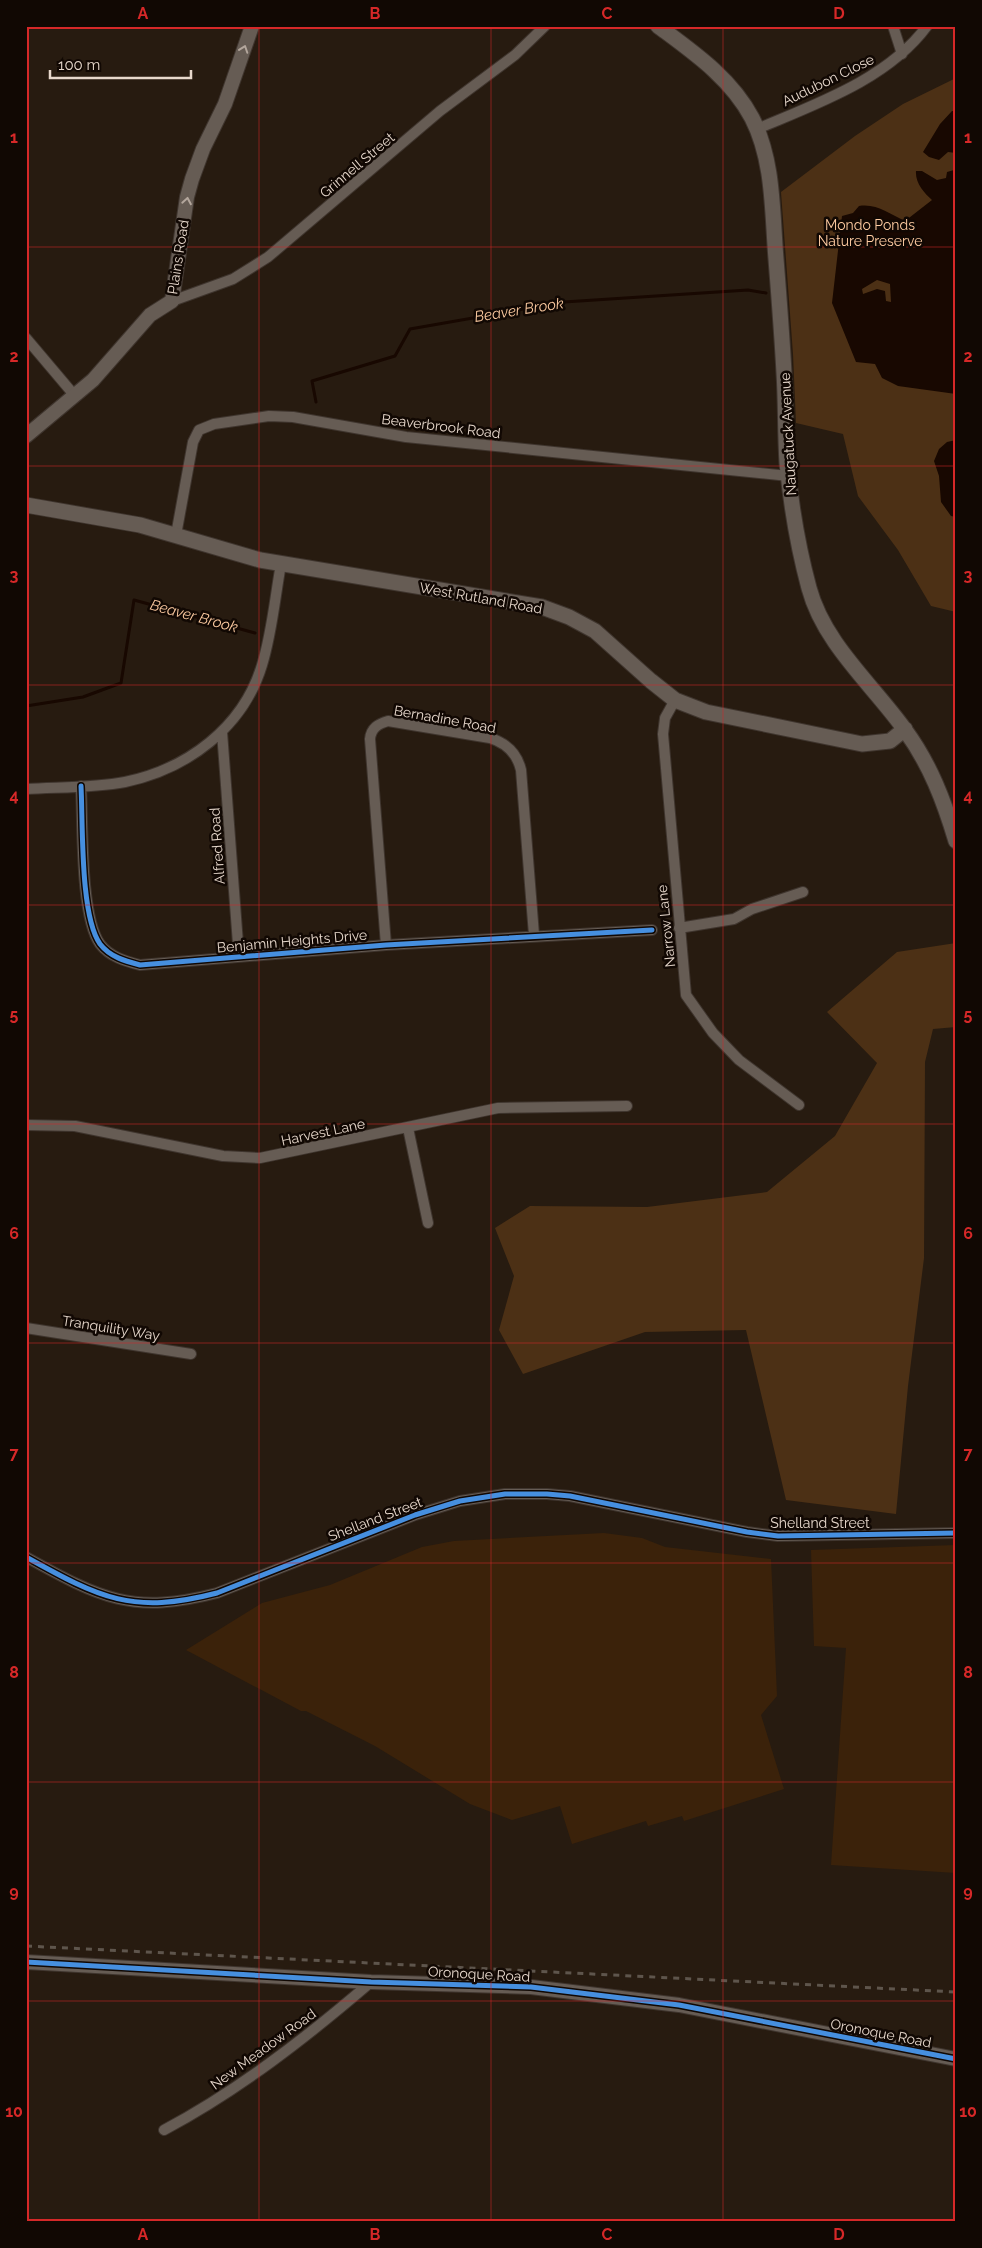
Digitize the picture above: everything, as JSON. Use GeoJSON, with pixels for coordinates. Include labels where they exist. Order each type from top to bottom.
{"type":"FeatureCollection","features":[{"type":"Feature","properties":{"kind":"main road","name":"Naugatuck Avenue"},"geometry":{"type":"LineString","coordinates":[[658,26],[721,78],[743,103],[757,129],[768,161],[771,190],[789,476],[798,541],[810,592],[818,612],[848,657],[904,729],[922,756],[935,781],[956,841]]}},
{"type":"Feature","properties":{"kind":"main road","name":"West Rutland Road"},"geometry":{"type":"LineString","coordinates":[[26,505],[140,525],[231,553],[281,564],[496,599],[557,612],[596,631],[675,700],[706,712],[853,743],[882,743],[893,739],[904,729]]}},
{"type":"Feature","properties":{"kind":"street","name":"Plains Road"},"geometry":{"type":"LineString","coordinates":[[26,436],[104,370],[150,315],[172,301],[187,197],[192,178],[203,149],[225,104],[252,26]]}},
{"type":"Feature","properties":{"kind":"street","name":"Grinnell Street"},"geometry":{"type":"LineString","coordinates":[[172,301],[233,279],[268,257],[440,111],[515,55],[545,26]]}},
{"type":"Feature","properties":{"kind":"street"},"geometry":{"type":"LineString","coordinates":[[893,26],[902,54]]}},
{"type":"Feature","properties":{"kind":"street","name":"Audubon Close"},"geometry":{"type":"LineString","coordinates":[[757,129],[862,81],[902,54],[927,26]]}},
{"type":"Feature","properties":{"kind":"street"},"geometry":{"type":"LineString","coordinates":[[26,338],[75,396]]}},
{"type":"Feature","properties":{"kind":"street","name":"Beaverbrook Road"},"geometry":{"type":"LineString","coordinates":[[176,535],[193,442],[199,430],[214,424],[269,416],[293,417],[406,437],[789,476]]}},
{"type":"Feature","properties":{"kind":"street"},"geometry":{"type":"LineString","coordinates":[[26,789],[124,782],[152,774],[181,762],[198,752],[222,732],[240,711],[262,665],[281,564]]}},
{"type":"Feature","properties":{"kind":"street","name":"Narrow Lane"},"geometry":{"type":"LineString","coordinates":[[675,700],[665,718],[663,734],[686,995],[714,1033],[739,1060],[799,1105]]}},
{"type":"Feature","properties":{"kind":"street","name":"Bernadine Road"},"geometry":{"type":"LineString","coordinates":[[386,945],[370,733],[376,727],[388,722],[490,738],[502,743],[512,752],[521,770],[534,935]]}},
{"type":"Feature","properties":{"kind":"street","name":"Alfred Road"},"geometry":{"type":"LineString","coordinates":[[222,732],[238,957]]}},
{"type":"Feature","properties":{"kind":"street","name":"Benjamin Heights Drive"},"geometry":{"type":"LineString","coordinates":[[81,786],[88,906],[92,927],[101,945],[112,955],[124,961],[140,965],[386,945],[534,935],[652,930]]}},
{"type":"Feature","properties":{"kind":"street"},"geometry":{"type":"LineString","coordinates":[[679,928],[734,919],[752,909],[803,892]]}},
{"type":"Feature","properties":{"kind":"street","name":"Harvest Lane"},"geometry":{"type":"LineString","coordinates":[[26,1125],[75,1126],[223,1156],[249,1158],[273,1156],[498,1108],[627,1106]]}},
{"type":"Feature","properties":{"kind":"street"},"geometry":{"type":"LineString","coordinates":[[408,1128],[428,1223]]}},
{"type":"Feature","properties":{"kind":"street","name":"Tranquility Way"},"geometry":{"type":"LineString","coordinates":[[26,1328],[191,1354]]}},
{"type":"Feature","properties":{"kind":"street","name":"Shelland Street"},"geometry":{"type":"LineString","coordinates":[[26,1557],[98,1594],[123,1601],[148,1604],[181,1601],[217,1593],[352,1539],[440,1507],[485,1496],[525,1493],[579,1498],[747,1532],[778,1536],[956,1532]]}},
{"type":"Feature","properties":{"kind":"street","name":"Oronoque Road"},"geometry":{"type":"LineString","coordinates":[[26,1962],[371,1982],[531,1987],[679,2005],[956,2059]]}},
{"type":"Feature","properties":{"kind":"street","name":"New Meadow Road"},"geometry":{"type":"LineString","coordinates":[[164,2130],[204,2107],[261,2068],[329,2018],[371,1982]]}},
{"type":"Feature","properties":{"kind":"shaded area"},"geometry":{"type":"Polygon","coordinates":[[[952,111],[956,111],[956,153],[948,152],[939,160],[929,157],[923,152],[940,124],[952,111]]]}},
{"type":"Feature","properties":{"kind":"shaded area"},"geometry":{"type":"Polygon","coordinates":[[[956,166],[956,394],[898,386],[882,378],[875,364],[856,362],[832,303],[842,216],[853,213],[859,206],[865,205],[883,210],[905,221],[932,200],[919,184],[916,171],[922,171],[937,180],[946,178],[947,172],[954,170],[956,166]],[[877,280],[862,289],[863,294],[877,289],[885,291],[886,301],[891,302],[890,284],[877,280]]]}},
{"type":"Feature","properties":{"kind":"shaded area"},"geometry":{"type":"Polygon","coordinates":[[[956,440],[956,517],[951,516],[941,502],[939,476],[934,461],[939,449],[947,442],[956,440]]]}},
{"type":"Feature","properties":{"kind":"shaded area"},"geometry":{"type":"Polygon","coordinates":[[[604,1533],[642,1538],[665,1547],[771,1559],[777,1696],[761,1715],[784,1789],[684,1821],[682,1816],[648,1826],[646,1821],[572,1844],[560,1806],[512,1820],[470,1804],[375,1746],[306,1711],[301,1711],[186,1650],[262,1603],[330,1585],[422,1547],[454,1541],[604,1533]]]}},
{"type":"Feature","properties":{"kind":"shaded area"},"geometry":{"type":"Polygon","coordinates":[[[956,1545],[956,1873],[831,1865],[846,1648],[814,1646],[811,1550],[956,1545]]]}},
{"type":"Feature","properties":{"kind":"green space","name":"Mondo Ponds Nature Preserve"},"geometry":{"type":"Polygon","coordinates":[[[956,78],[956,612],[931,606],[898,550],[858,496],[843,434],[796,423],[781,192],[855,136],[903,104],[956,78]]]}},
{"type":"Feature","properties":{"kind":"green space"},"geometry":{"type":"Polygon","coordinates":[[[956,943],[956,1027],[933,1029],[925,1062],[924,1258],[908,1386],[896,1514],[786,1500],[746,1330],[645,1332],[523,1374],[499,1330],[514,1276],[495,1228],[530,1206],[647,1207],[767,1192],[835,1136],[877,1063],[827,1012],[897,952],[956,943]]]}},
{"type":"Feature","properties":{"kind":"waterway","name":"Beaver Brook"},"geometry":{"type":"LineString","coordinates":[[316,402],[312,381],[395,356],[410,329],[564,302],[748,290],[766,293]]}},
{"type":"Feature","properties":{"kind":"waterway","name":"Beaver Brook"},"geometry":{"type":"LineString","coordinates":[[26,706],[83,697],[121,683],[134,600],[255,633]]}},
{"type":"Feature","properties":{"kind":"railway"},"geometry":{"type":"LineString","coordinates":[[26,1946],[956,1992]]}},
{"type":"Feature","properties":{"kind":"cycle path"},"geometry":{"type":"LineString","coordinates":[[81,786],[86,891],[94,931],[100,944],[108,952],[123,960],[140,965],[386,945],[652,930]]}},
{"type":"Feature","properties":{"kind":"cycle path"},"geometry":{"type":"LineString","coordinates":[[26,1557],[75,1583],[117,1599],[139,1602],[187,1599],[217,1593],[415,1515],[460,1501],[505,1494],[570,1496],[747,1532],[778,1536],[956,1533]]}},
{"type":"Feature","properties":{"kind":"cycle path"},"geometry":{"type":"LineString","coordinates":[[26,1962],[371,1982],[531,1987],[679,2005],[956,2059]]}}]}
